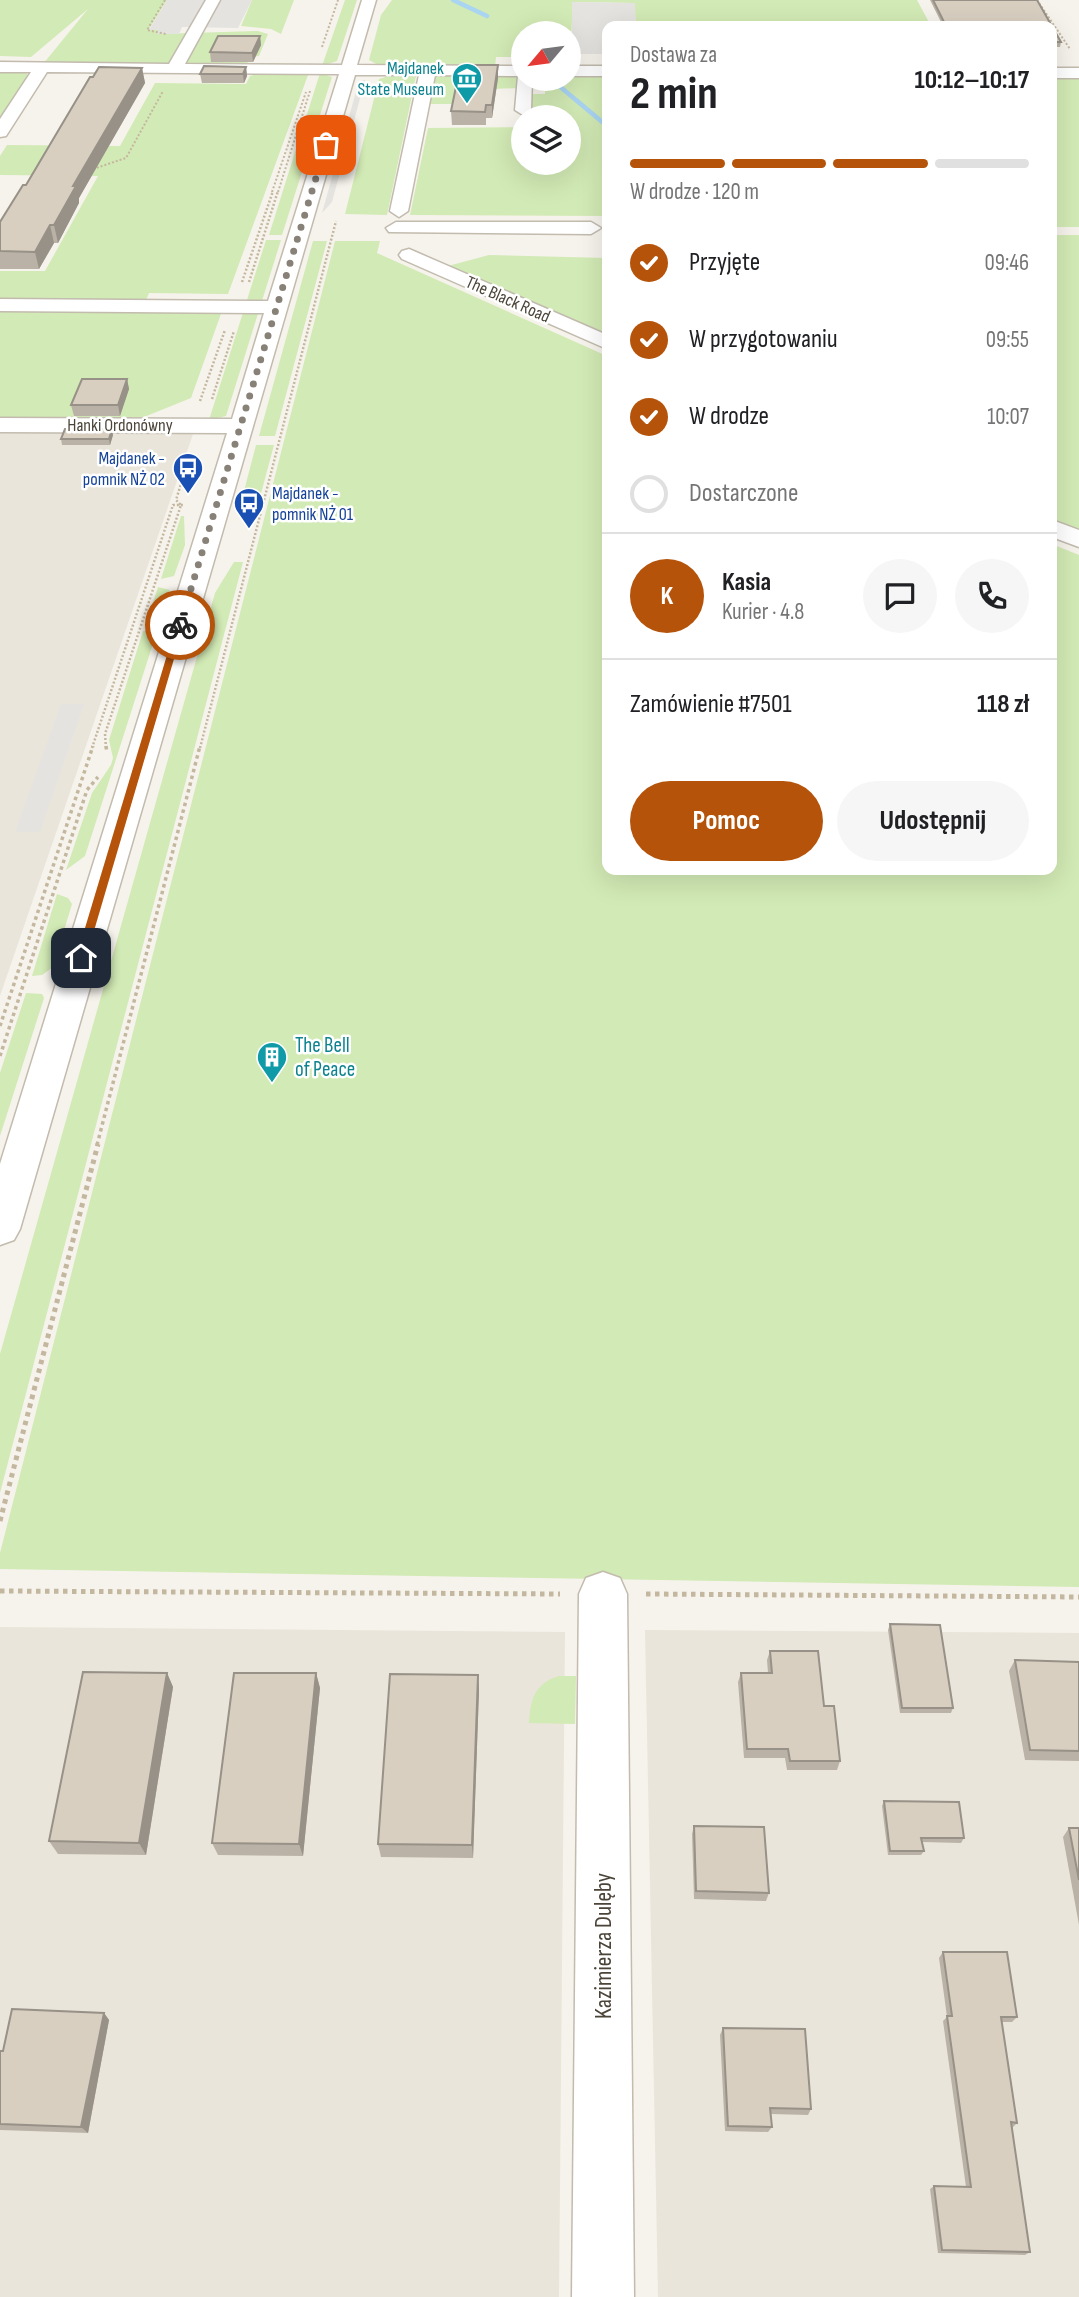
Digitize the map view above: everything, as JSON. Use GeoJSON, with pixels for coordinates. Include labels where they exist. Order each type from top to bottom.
{"type":"FeatureCollection","features":[{"type":"Feature","properties":{"kind":"street"},"geometry":{"type":"LineString","coordinates":[[174,69],[213,0]]}},
{"type":"Feature","properties":{"kind":"street"},"geometry":{"type":"LineString","coordinates":[[0,1229],[369,0]]}},
{"type":"Feature","properties":{"kind":"street"},"geometry":{"type":"LineString","coordinates":[[0,67],[511,71]]}},
{"type":"Feature","properties":{"kind":"street"},"geometry":{"type":"LineString","coordinates":[[0,132],[42,67]]}},
{"type":"Feature","properties":{"kind":"street"},"geometry":{"type":"LineString","coordinates":[[581,71],[602,71]]}},
{"type":"Feature","properties":{"kind":"street"},"geometry":{"type":"LineString","coordinates":[[1057,73],[1079,73]]}},
{"type":"Feature","properties":{"kind":"street"},"geometry":{"type":"LineString","coordinates":[[427,75],[399,235],[599,228]]}},
{"type":"Feature","properties":{"kind":"street","name":"The Black Road"},"geometry":{"type":"LineString","coordinates":[[399,235],[602,340]]}},
{"type":"Feature","properties":{"kind":"street"},"geometry":{"type":"LineString","coordinates":[[0,305],[277,307]]}},
{"type":"Feature","properties":{"kind":"street","name":"Hanki Ordonówny"},"geometry":{"type":"LineString","coordinates":[[0,425],[239,426]]}},
{"type":"Feature","properties":{"kind":"street"},"geometry":{"type":"LineString","coordinates":[[1057,530],[1079,539]]}},
{"type":"Feature","properties":{"kind":"street","name":"Kazimierza Dulęby"},"geometry":{"type":"LineString","coordinates":[[603,1594],[603,2297]]}},
{"type":"Feature","properties":{"kind":"path"},"geometry":{"type":"LineString","coordinates":[[165,0],[147,30],[168,34]]}},
{"type":"Feature","properties":{"kind":"path"},"geometry":{"type":"LineString","coordinates":[[257,237],[340,0]]}},
{"type":"Feature","properties":{"kind":"path"},"geometry":{"type":"LineString","coordinates":[[1037,0],[1051,21]]}},
{"type":"Feature","properties":{"kind":"path"},"geometry":{"type":"LineString","coordinates":[[1057,29],[1071,50]]}},
{"type":"Feature","properties":{"kind":"path"},"geometry":{"type":"LineString","coordinates":[[247,288],[315,69]]}},
{"type":"Feature","properties":{"kind":"path"},"geometry":{"type":"LineString","coordinates":[[87,171],[125,158],[160,94],[166,88]]}},
{"type":"Feature","properties":{"kind":"path"},"geometry":{"type":"LineString","coordinates":[[0,1521],[331,241]]}},
{"type":"Feature","properties":{"kind":"path"},"geometry":{"type":"LineString","coordinates":[[181,505],[176,500],[185,471],[197,458],[204,441],[202,433],[236,325]]}},
{"type":"Feature","properties":{"kind":"path"},"geometry":{"type":"LineString","coordinates":[[188,458],[205,458]]}},
{"type":"Feature","properties":{"kind":"path"},"geometry":{"type":"LineString","coordinates":[[0,1026],[173,505],[189,505]]}},
{"type":"Feature","properties":{"kind":"path"},"geometry":{"type":"LineString","coordinates":[[108,758],[105,734],[181,505]]}},
{"type":"Feature","properties":{"kind":"path"},"geometry":{"type":"LineString","coordinates":[[0,1056],[87,790],[99,775]]}},
{"type":"Feature","properties":{"kind":"path"},"geometry":{"type":"LineString","coordinates":[[0,1591],[1079,1597]]}},
{"type":"Feature","properties":{"kind":"shaded area"},"geometry":{"type":"Polygon","coordinates":[[[167,0],[252,0],[238,28],[182,27],[179,34],[157,34],[159,30],[149,30],[167,0]]]}},
{"type":"Feature","properties":{"kind":"shaded area"},"geometry":{"type":"Polygon","coordinates":[[[572,2],[635,3],[636,21],[602,21],[602,54],[581,54],[581,21],[572,21],[572,2]]]}},
{"type":"Feature","properties":{"kind":"shaded area"},"geometry":{"type":"Polygon","coordinates":[[[365,80],[332,202],[322,213],[359,81],[365,80]]]}},
{"type":"Feature","properties":{"kind":"shaded area"},"geometry":{"type":"Polygon","coordinates":[[[0,432],[193,434],[0,996],[0,432]]]}},
{"type":"Feature","properties":{"kind":"shaded area"},"geometry":{"type":"Polygon","coordinates":[[[61,704],[84,704],[40,832],[15,832],[61,704]]]}},
{"type":"Feature","properties":{"kind":"shaded area"},"geometry":{"type":"Polygon","coordinates":[[[0,1627],[565,1632],[559,2297],[0,2297],[0,1627]]]}},
{"type":"Feature","properties":{"kind":"shaded area"},"geometry":{"type":"Polygon","coordinates":[[[645,1630],[1079,1633],[1079,2297],[658,2297],[645,1630]]]}},
{"type":"Feature","properties":{"kind":"green space"},"geometry":{"type":"Polygon","coordinates":[[[0,0],[167,0],[149,29],[159,30],[158,34],[258,31],[268,34],[259,56],[250,57],[247,64],[43,64],[88,9],[31,57],[0,56],[0,0]]]}},
{"type":"Feature","properties":{"kind":"green space"},"geometry":{"type":"Polygon","coordinates":[[[252,0],[294,0],[281,34],[271,29],[241,26],[252,0]]]}},
{"type":"Feature","properties":{"kind":"green space"},"geometry":{"type":"Polygon","coordinates":[[[345,0],[357,0],[337,61],[322,66],[345,0]]]}},
{"type":"Feature","properties":{"kind":"green space"},"geometry":{"type":"Polygon","coordinates":[[[392,0],[917,0],[928,21],[636,21],[634,3],[573,2],[572,21],[511,21],[511,57],[496,57],[495,67],[380,66],[369,60],[381,15],[392,0]]]}},
{"type":"Feature","properties":{"kind":"green space"},"geometry":{"type":"Polygon","coordinates":[[[0,73],[26,73],[29,77],[0,120],[0,73]]]}},
{"type":"Feature","properties":{"kind":"green space"},"geometry":{"type":"Polygon","coordinates":[[[320,73],[332,77],[282,235],[269,235],[320,73]]]}},
{"type":"Feature","properties":{"kind":"green space"},"geometry":{"type":"Polygon","coordinates":[[[308,75],[228,294],[149,293],[142,310],[222,311],[191,398],[144,417],[0,417],[0,271],[45,271],[98,176],[0,175],[0,156],[7,145],[120,146],[155,83],[246,84],[250,76],[308,75]]]}},
{"type":"Feature","properties":{"kind":"green space"},"geometry":{"type":"Polygon","coordinates":[[[392,75],[416,76],[387,215],[345,214],[379,79],[392,75]]]}},
{"type":"Feature","properties":{"kind":"green space"},"geometry":{"type":"Polygon","coordinates":[[[433,76],[511,76],[511,88],[493,89],[456,104],[428,104],[433,76]]]}},
{"type":"Feature","properties":{"kind":"green space"},"geometry":{"type":"Polygon","coordinates":[[[581,76],[602,76],[602,216],[410,215],[428,128],[511,127],[511,175],[581,175],[581,105],[528,105],[529,94],[545,94],[545,91],[581,91],[581,76]]]}},
{"type":"Feature","properties":{"kind":"green space"},"geometry":{"type":"Polygon","coordinates":[[[1057,77],[1079,77],[1079,227],[1057,227],[1057,77]]]}},
{"type":"Feature","properties":{"kind":"green space"},"geometry":{"type":"Polygon","coordinates":[[[1057,235],[1079,235],[1079,529],[1057,522],[1057,235]]]}},
{"type":"Feature","properties":{"kind":"green space"},"geometry":{"type":"Polygon","coordinates":[[[266,240],[281,240],[226,416],[209,420],[266,240]]]}},
{"type":"Feature","properties":{"kind":"green space"},"geometry":{"type":"Polygon","coordinates":[[[313,241],[327,241],[275,436],[259,436],[313,241]]]}},
{"type":"Feature","properties":{"kind":"green space"},"geometry":{"type":"Polygon","coordinates":[[[335,241],[380,241],[377,253],[602,354],[602,875],[1057,875],[1057,546],[1079,555],[1079,1587],[0,1569],[0,1553],[335,241]]]}},
{"type":"Feature","properties":{"kind":"green space"},"geometry":{"type":"Polygon","coordinates":[[[489,255],[602,258],[602,332],[448,266],[489,255]]]}},
{"type":"Feature","properties":{"kind":"green space"},"geometry":{"type":"Polygon","coordinates":[[[256,445],[274,445],[255,516],[247,515],[244,491],[256,445]]]}},
{"type":"Feature","properties":{"kind":"green space"},"geometry":{"type":"Polygon","coordinates":[[[181,516],[184,516],[185,545],[174,576],[161,579],[181,516]]]}},
{"type":"Feature","properties":{"kind":"green space"},"geometry":{"type":"Polygon","coordinates":[[[234,562],[243,562],[0,1493],[0,1354],[215,593],[234,562]]]}},
{"type":"Feature","properties":{"kind":"green space"},"geometry":{"type":"Polygon","coordinates":[[[158,587],[170,590],[158,624],[146,624],[158,587]]]}},
{"type":"Feature","properties":{"kind":"green space"},"geometry":{"type":"Polygon","coordinates":[[[143,631],[157,631],[85,856],[66,870],[92,793],[111,765],[113,758],[109,740],[143,631]]]}},
{"type":"Feature","properties":{"kind":"green space"},"geometry":{"type":"Polygon","coordinates":[[[57,894],[68,898],[72,904],[53,967],[42,975],[32,976],[57,894]]]}},
{"type":"Feature","properties":{"kind":"green space"},"geometry":{"type":"Polygon","coordinates":[[[26,993],[42,994],[44,998],[0,1136],[0,1073],[26,993]]]}},
{"type":"Feature","properties":{"kind":"green space"},"geometry":{"type":"Polygon","coordinates":[[[559,1676],[576,1676],[575,1724],[529,1723],[535,1694],[544,1683],[559,1676]]]}},
{"type":"Feature","properties":{"kind":"building"},"geometry":{"type":"Polygon","coordinates":[[[933,0],[1037,0],[1049,21],[944,21],[933,0]]]}},
{"type":"Feature","properties":{"kind":"building"},"geometry":{"type":"Polygon","coordinates":[[[218,36],[260,36],[252,53],[210,52],[218,36]]]}},
{"type":"Feature","properties":{"kind":"building"},"geometry":{"type":"Polygon","coordinates":[[[469,65],[498,65],[492,105],[486,105],[485,112],[451,111],[458,77],[466,78],[469,65]]]}},
{"type":"Feature","properties":{"kind":"building"},"geometry":{"type":"Polygon","coordinates":[[[204,66],[246,67],[243,74],[200,74],[204,66]]]}},
{"type":"Feature","properties":{"kind":"building"},"geometry":{"type":"Polygon","coordinates":[[[99,67],[142,68],[73,186],[76,186],[54,225],[50,225],[35,252],[0,251],[0,222],[23,185],[26,185],[90,77],[93,77],[99,67]]]}},
{"type":"Feature","properties":{"kind":"building"},"geometry":{"type":"Polygon","coordinates":[[[82,379],[127,379],[118,405],[71,405],[82,379]]]}},
{"type":"Feature","properties":{"kind":"building"},"geometry":{"type":"Polygon","coordinates":[[[65,429],[112,429],[109,439],[61,439],[65,429]]]}},
{"type":"Feature","properties":{"kind":"building"},"geometry":{"type":"Polygon","coordinates":[[[890,1624],[940,1625],[953,1708],[902,1708],[890,1624]]]}},
{"type":"Feature","properties":{"kind":"building"},"geometry":{"type":"Polygon","coordinates":[[[770,1651],[818,1651],[824,1706],[834,1706],[840,1761],[790,1761],[788,1749],[747,1749],[741,1673],[772,1673],[770,1651]]]}},
{"type":"Feature","properties":{"kind":"building"},"geometry":{"type":"Polygon","coordinates":[[[1015,1660],[1079,1662],[1079,1751],[1030,1750],[1015,1660]]]}},
{"type":"Feature","properties":{"kind":"building"},"geometry":{"type":"Polygon","coordinates":[[[83,1672],[167,1673],[139,1843],[49,1841],[83,1672]]]}},
{"type":"Feature","properties":{"kind":"building"},"geometry":{"type":"Polygon","coordinates":[[[234,1673],[316,1673],[299,1844],[212,1843],[234,1673]]]}},
{"type":"Feature","properties":{"kind":"building"},"geometry":{"type":"Polygon","coordinates":[[[390,1674],[478,1675],[472,1845],[378,1844],[390,1674]]]}},
{"type":"Feature","properties":{"kind":"building"},"geometry":{"type":"Polygon","coordinates":[[[884,1801],[959,1802],[964,1838],[921,1838],[924,1851],[890,1851],[884,1801]]]}},
{"type":"Feature","properties":{"kind":"building"},"geometry":{"type":"Polygon","coordinates":[[[694,1826],[764,1827],[769,1893],[696,1891],[694,1826]]]}},
{"type":"Feature","properties":{"kind":"building"},"geometry":{"type":"Polygon","coordinates":[[[1069,1828],[1079,1828],[1079,1880],[1069,1828]]]}},
{"type":"Feature","properties":{"kind":"building"},"geometry":{"type":"Polygon","coordinates":[[[943,1952],[1007,1952],[1017,2017],[1001,2017],[1017,2123],[1011,2122],[1030,2252],[942,2250],[934,2186],[971,2187],[947,2016],[952,2016],[943,1952]]]}},
{"type":"Feature","properties":{"kind":"building"},"geometry":{"type":"Polygon","coordinates":[[[12,2009],[104,2013],[81,2127],[0,2124],[0,2051],[3,2051],[12,2009]]]}},
{"type":"Feature","properties":{"kind":"building"},"geometry":{"type":"Polygon","coordinates":[[[723,2028],[805,2029],[811,2109],[770,2108],[772,2127],[728,2126],[723,2028]]]}},
{"type":"Feature","properties":{"kind":"waterway"},"geometry":{"type":"LineString","coordinates":[[453,0],[487,16]]}},
{"type":"Feature","properties":{"kind":"waterway"},"geometry":{"type":"LineString","coordinates":[[565,91],[602,122]]}},
{"type":"Feature","properties":{"kind":"way so far"},"geometry":{"type":"LineString","coordinates":[[180,625],[326,145]]}},
{"type":"Feature","properties":{"kind":"place","name":"Majdanek State Museum"},"geometry":{"type":"Point","coordinates":[467,105]}},
{"type":"Feature","properties":{"kind":"place","name":"Majdanek - pomnik NŻ 02"},"geometry":{"type":"Point","coordinates":[188,495]}},
{"type":"Feature","properties":{"kind":"place","name":"Majdanek - pomnik NŻ 01"},"geometry":{"type":"Point","coordinates":[249,530]}},
{"type":"Feature","properties":{"kind":"place","name":"The Bell of Peace"},"geometry":{"type":"Point","coordinates":[272,1084]}},
{"type":"Feature","properties":{"kind":"route"},"geometry":{"type":"LineString","coordinates":[[81,958],[180,625]]}}]}
